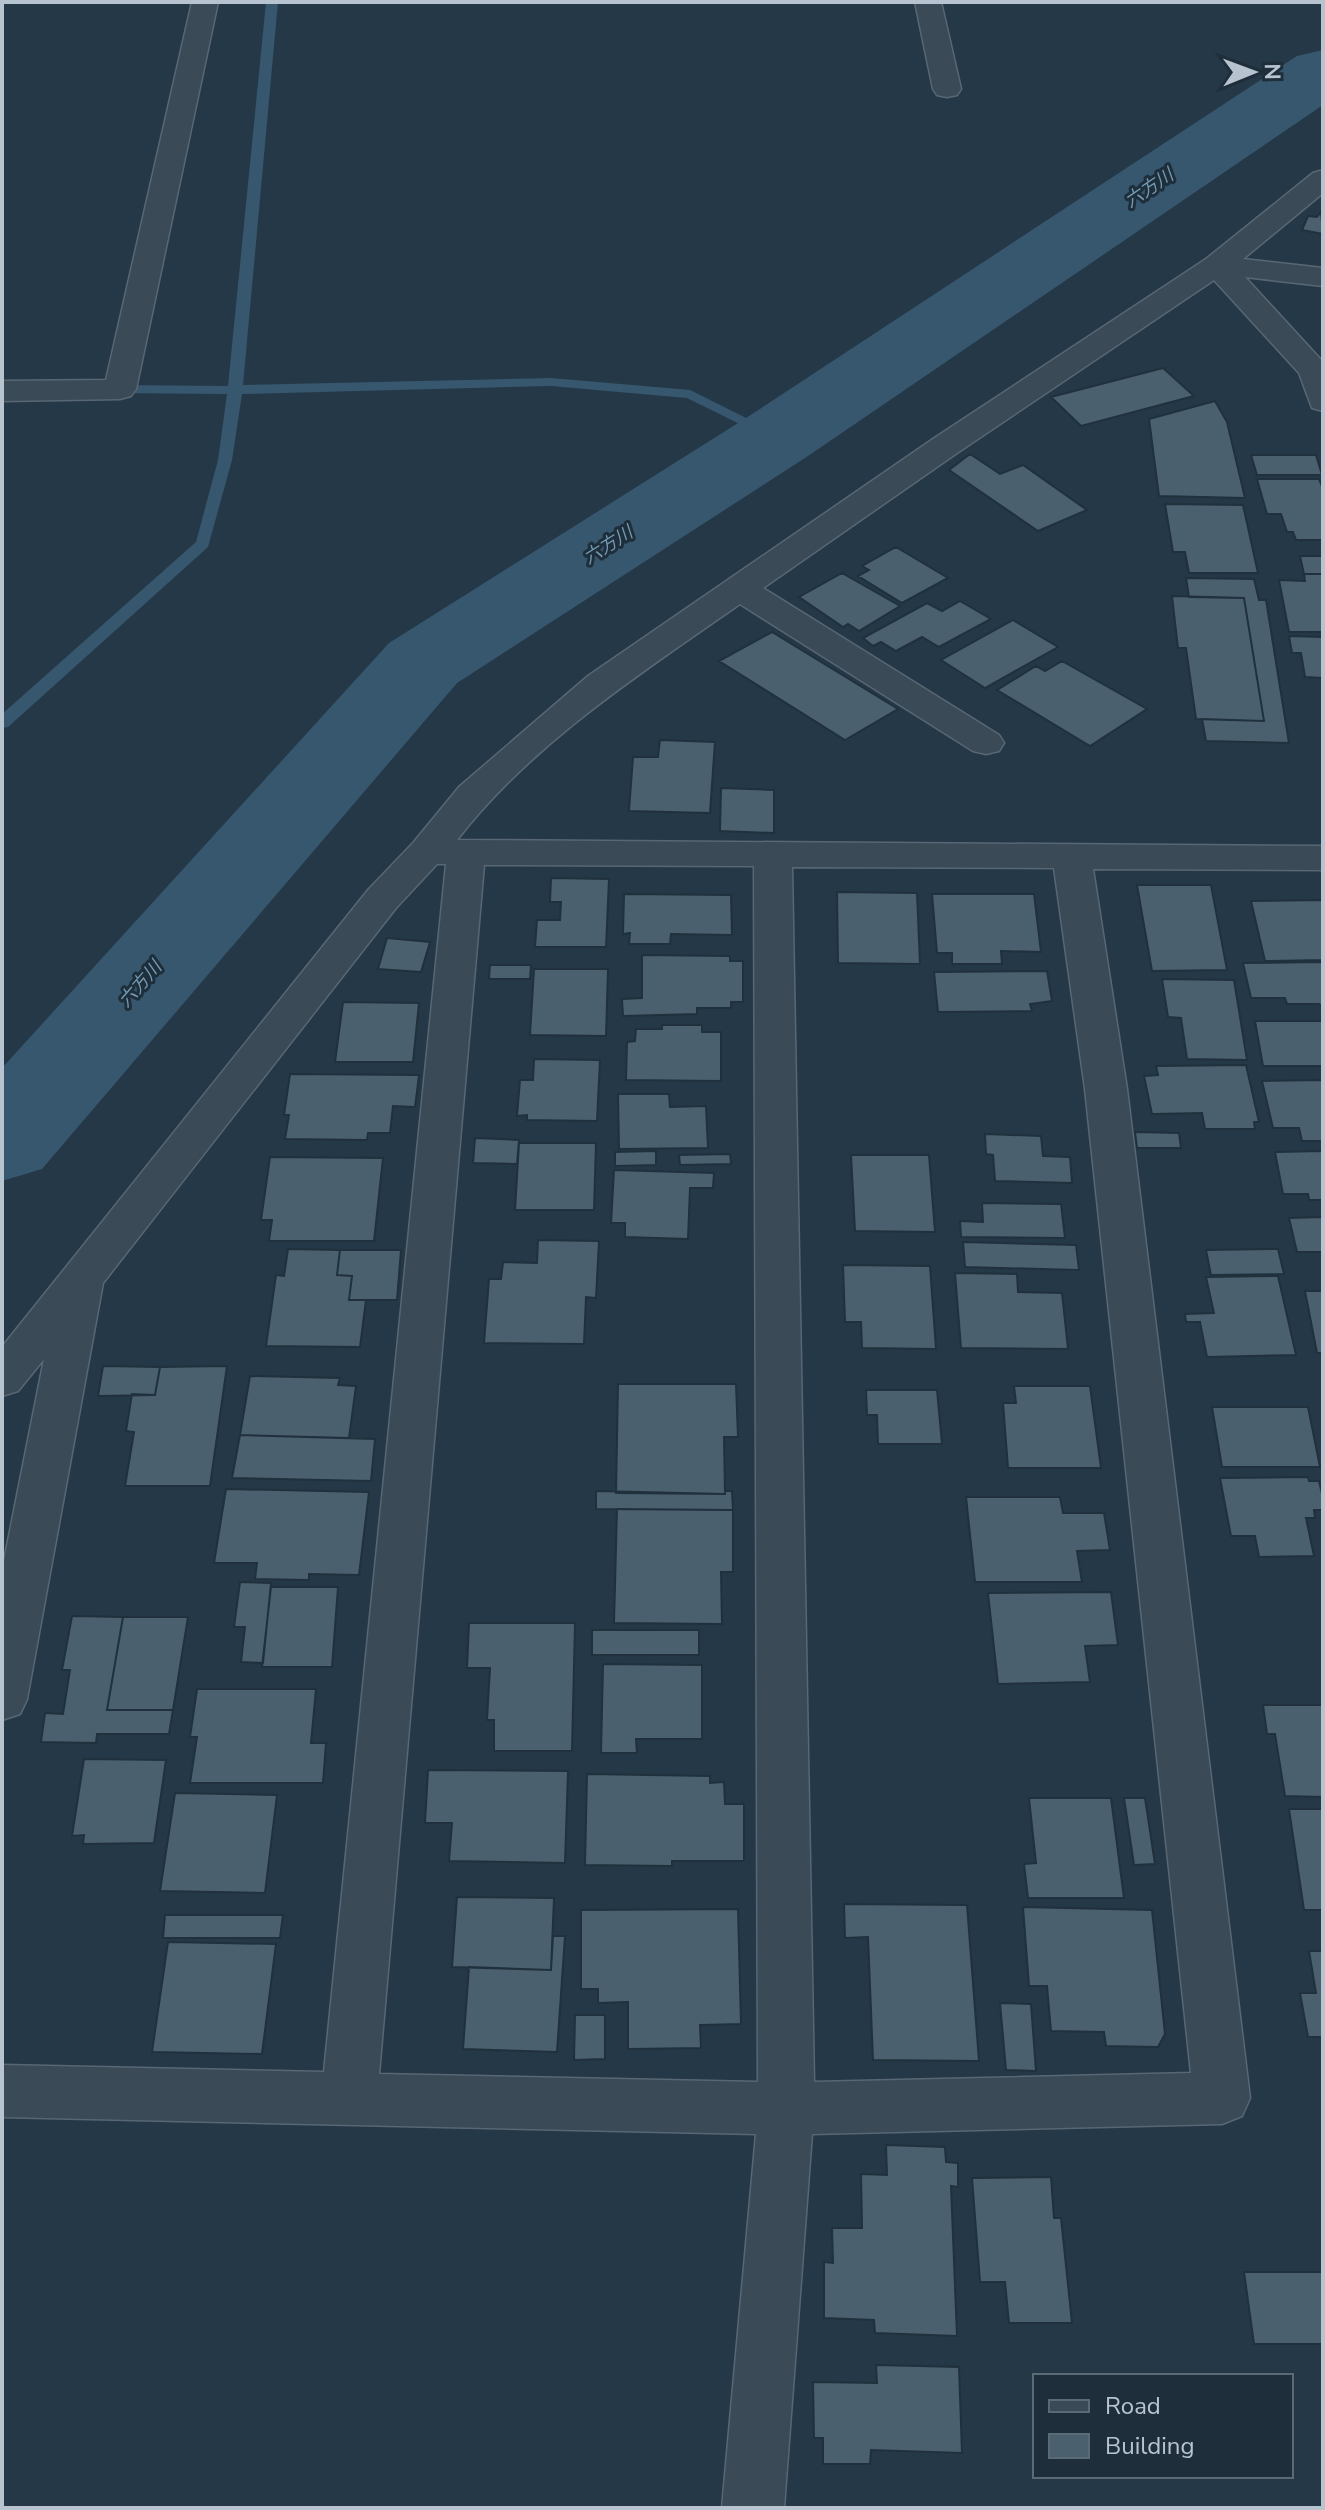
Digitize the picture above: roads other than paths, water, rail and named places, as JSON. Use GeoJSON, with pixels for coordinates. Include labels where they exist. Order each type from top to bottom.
{"type":"FeatureCollection","features":[{"type":"Feature","properties":{"kind":"street"},"geometry":{"type":"LineString","coordinates":[[2,391],[120,389],[205,2]]}},
{"type":"Feature","properties":{"kind":"street"},"geometry":{"type":"LineString","coordinates":[[928,2],[947,89]]}},
{"type":"Feature","properties":{"kind":"street"},"geometry":{"type":"LineString","coordinates":[[349,2099],[446,852],[472,795],[601,684],[945,446],[1217,265],[1322,180]]}},
{"type":"Feature","properties":{"kind":"street"},"geometry":{"type":"LineString","coordinates":[[1217,265],[1323,277]]}},
{"type":"Feature","properties":{"kind":"street"},"geometry":{"type":"LineString","coordinates":[[1217,265],[1314,371],[1323,401]]}},
{"type":"Feature","properties":{"kind":"street"},"geometry":{"type":"LineString","coordinates":[[741,589],[986,743]]}},
{"type":"Feature","properties":{"kind":"street"},"geometry":{"type":"LineString","coordinates":[[2,1379],[382,899],[446,852],[1323,858]]}},
{"type":"Feature","properties":{"kind":"street"},"geometry":{"type":"LineString","coordinates":[[753,2508],[786,2109],[773,854]]}},
{"type":"Feature","properties":{"kind":"street"},"geometry":{"type":"LineString","coordinates":[[2,2091],[786,2109],[1222,2098],[1106,1089],[1072,857]]}},
{"type":"Feature","properties":{"kind":"street"},"geometry":{"type":"LineString","coordinates":[[2,1699],[83,1276]]}},
{"type":"Feature","properties":{"kind":"waterway"},"geometry":{"type":"LineString","coordinates":[[235,390],[272,2]]}},
{"type":"Feature","properties":{"kind":"waterway","name":"六方川"},"geometry":{"type":"LineString","coordinates":[[2,1141],[423,663],[777,437],[1323,72]]}},
{"type":"Feature","properties":{"kind":"waterway"},"geometry":{"type":"LineString","coordinates":[[235,390],[551,382],[690,394],[777,437]]}},
{"type":"Feature","properties":{"kind":"waterway"},"geometry":{"type":"LineString","coordinates":[[112,389],[235,390]]}},
{"type":"Feature","properties":{"kind":"waterway"},"geometry":{"type":"LineString","coordinates":[[2,723],[203,544],[225,460],[235,390]]}}]}
